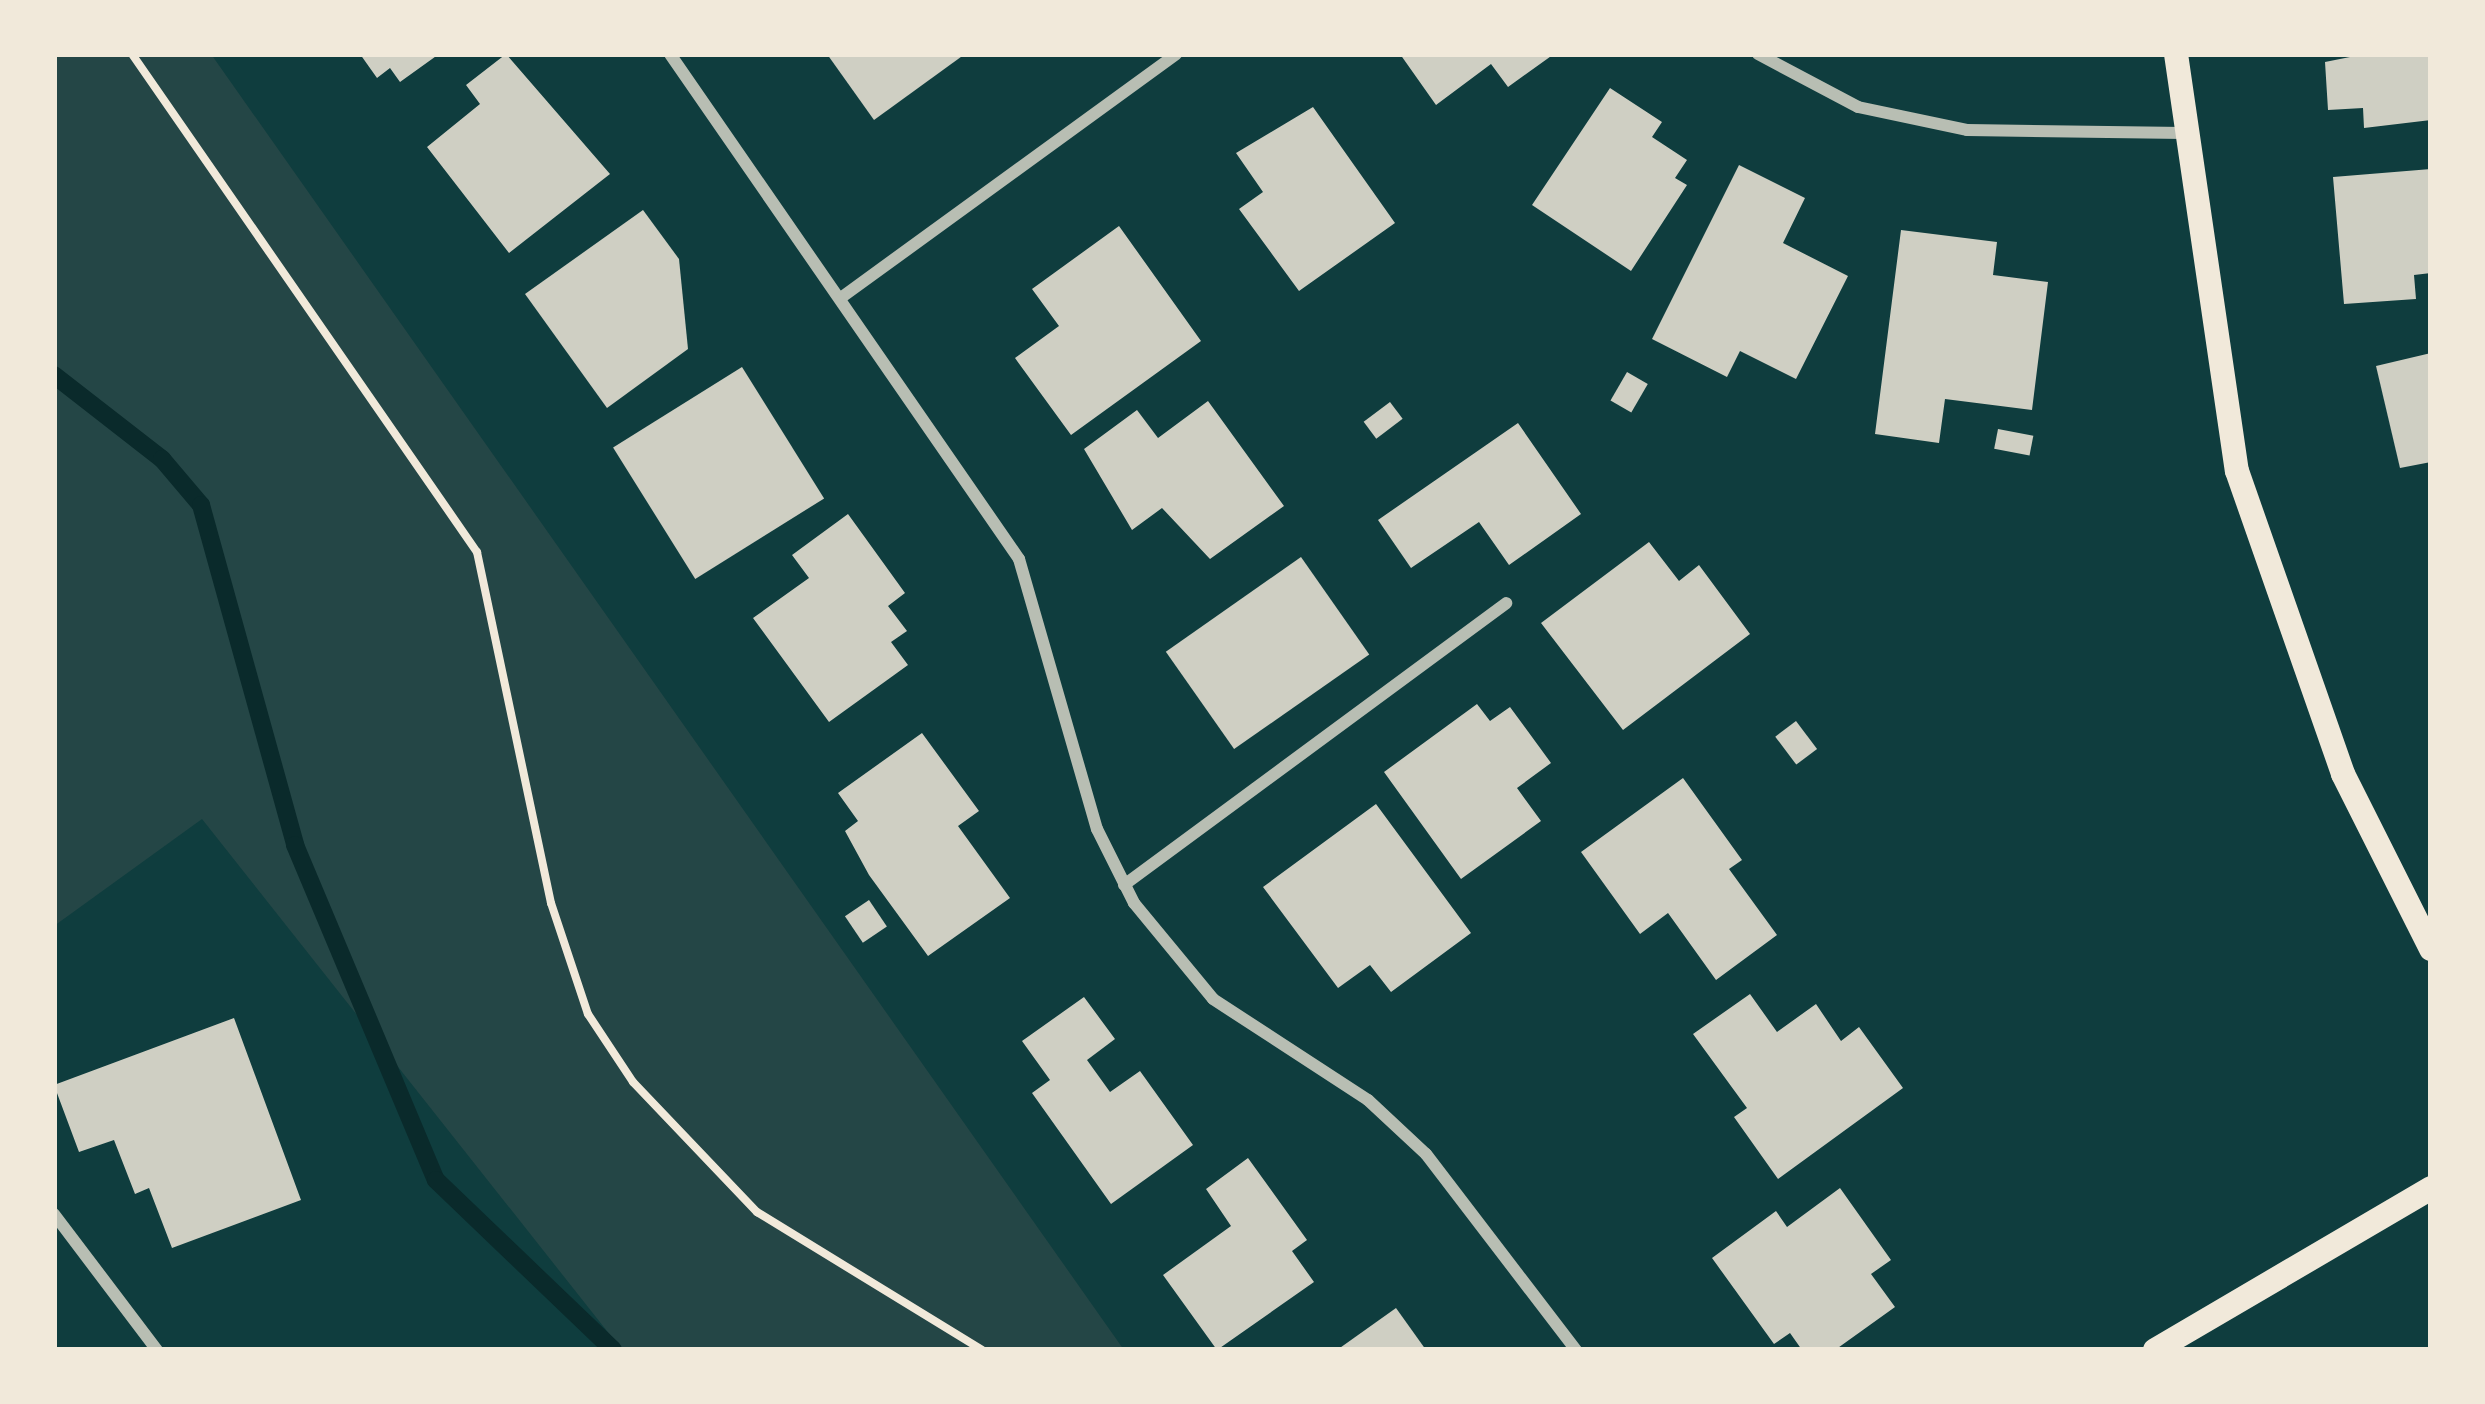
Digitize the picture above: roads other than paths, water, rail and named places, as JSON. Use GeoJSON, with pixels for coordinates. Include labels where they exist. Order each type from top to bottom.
{"type":"FeatureCollection","features":[{"type":"Feature","properties":{"kind":"main road"},"geometry":{"type":"LineString","coordinates":[[2176,54],[2214,375],[2243,492],[2343,774],[2431,950]]}},
{"type":"Feature","properties":{"kind":"main road"},"geometry":{"type":"LineString","coordinates":[[2155,1350],[2431,1188]]}},
{"type":"Feature","properties":{"kind":"street"},"geometry":{"type":"LineString","coordinates":[[670,54],[1019,559],[1084,791],[1124,885],[1213,999],[1368,1100],[1426,1154],[1576,1350]]}},
{"type":"Feature","properties":{"kind":"street"},"geometry":{"type":"LineString","coordinates":[[842,297],[1175,54]]}},
{"type":"Feature","properties":{"kind":"street"},"geometry":{"type":"LineString","coordinates":[[1757,54],[1858,107],[1967,130],[2184,133]]}},
{"type":"Feature","properties":{"kind":"street"},"geometry":{"type":"LineString","coordinates":[[1124,885],[1506,603]]}},
{"type":"Feature","properties":{"kind":"street"},"geometry":{"type":"LineString","coordinates":[[54,1214],[157,1350]]}},
{"type":"Feature","properties":{"kind":"waterway"},"geometry":{"type":"LineString","coordinates":[[54,375],[162,459],[201,505],[295,845],[436,1180],[613,1350]]}}]}
